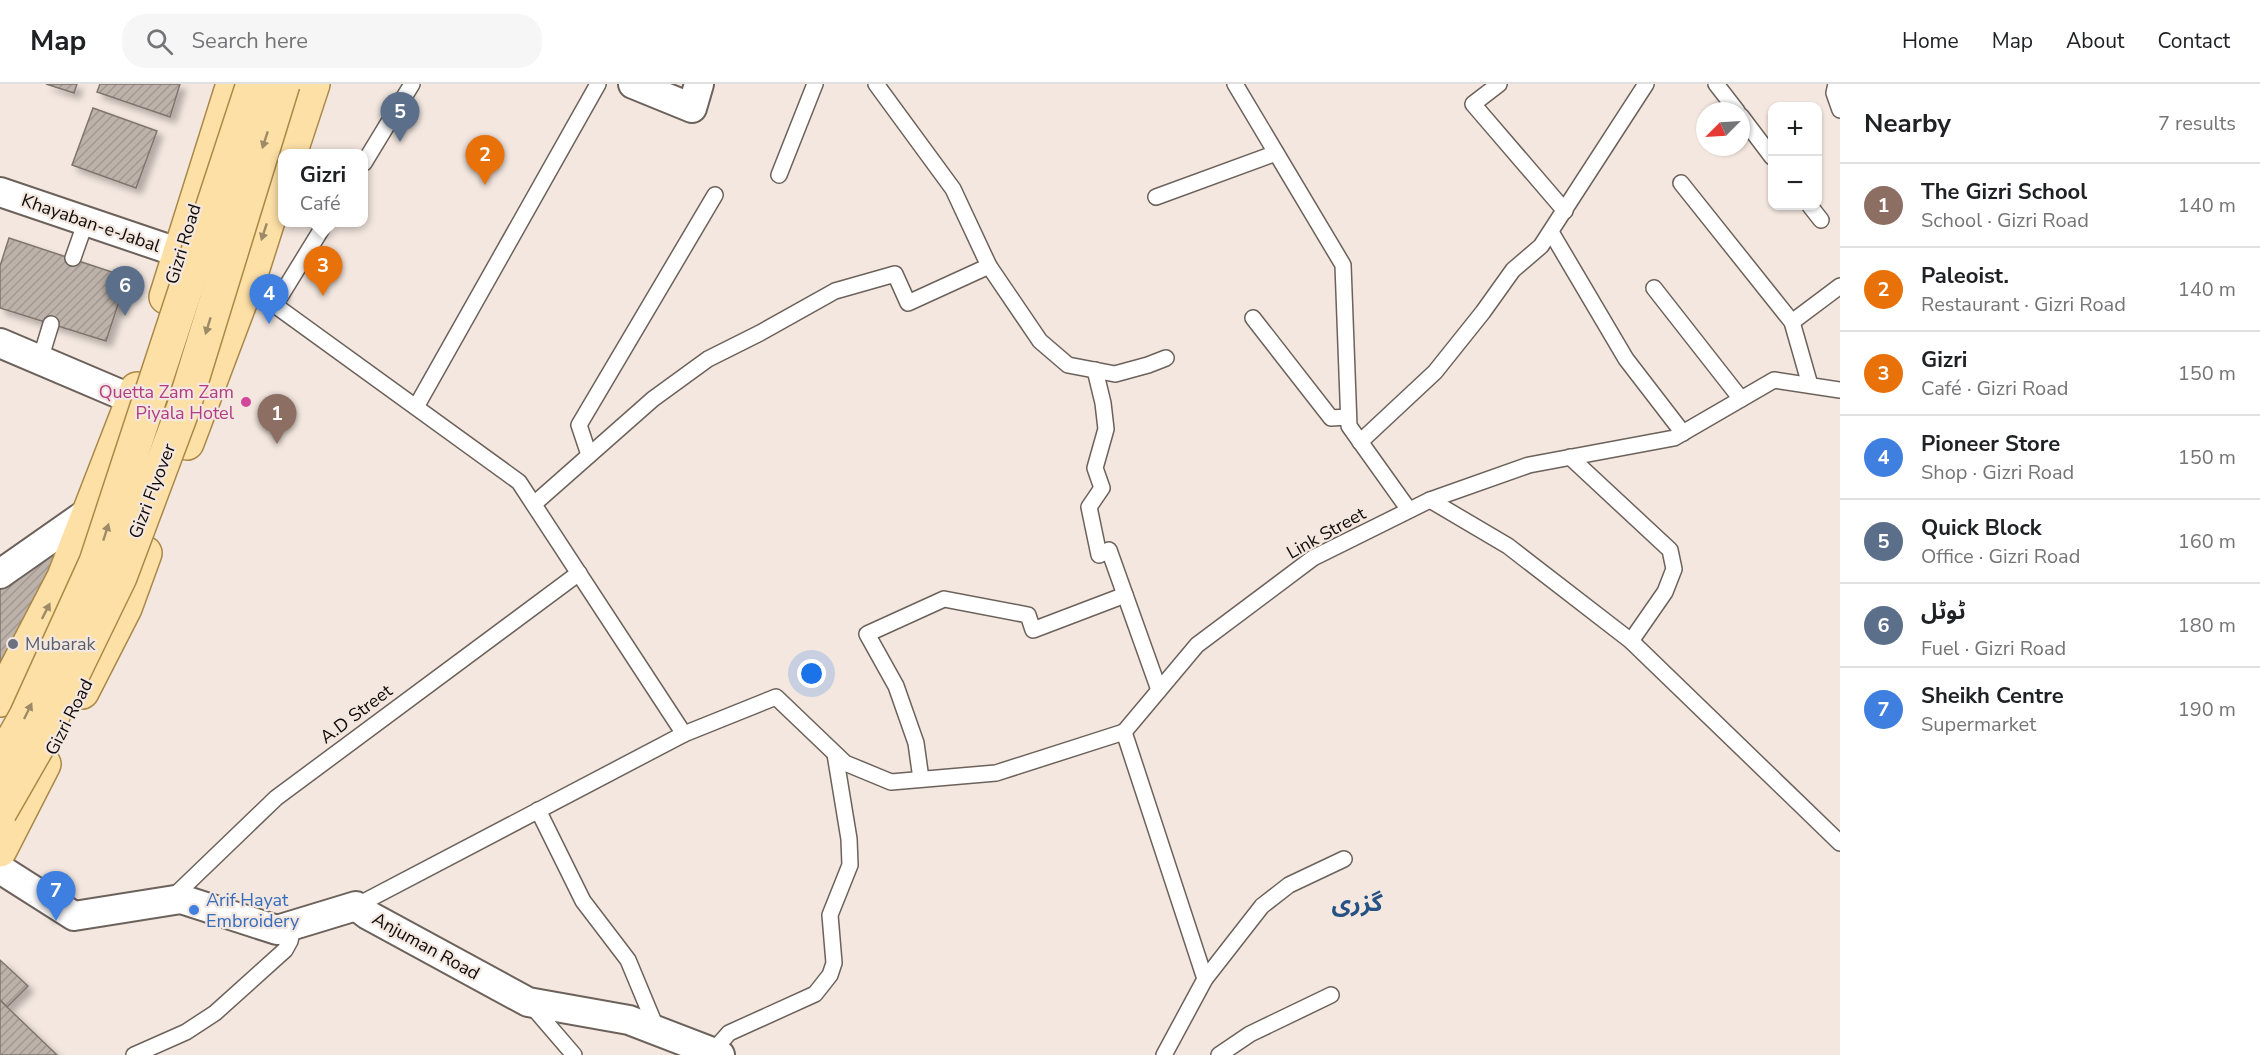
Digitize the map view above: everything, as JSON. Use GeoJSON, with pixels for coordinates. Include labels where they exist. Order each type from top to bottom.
{"type":"FeatureCollection","features":[{"type":"Feature","properties":{"kind":"main road","name":"Gizri Road"},"geometry":{"type":"LineString","coordinates":[[0,700],[64,577],[134,400],[233,84]]}},
{"type":"Feature","properties":{"kind":"main road","name":"Gizri Flyover"},"geometry":{"type":"LineString","coordinates":[[0,762],[26,716],[96,562],[254,84]]}},
{"type":"Feature","properties":{"kind":"main road","name":"Gizri Flyover"},"geometry":{"type":"LineString","coordinates":[[0,812],[39,744],[120,577],[183,409],[283,84]]}},
{"type":"Feature","properties":{"kind":"main road"},"geometry":{"type":"LineString","coordinates":[[291,149],[313,84]]}},
{"type":"Feature","properties":{"kind":"main road","name":"Gizri Road"},"geometry":{"type":"LineString","coordinates":[[0,850],[125,608],[247,285],[278,189]]}},
{"type":"Feature","properties":{"kind":"street"},"geometry":{"type":"LineString","coordinates":[[633,84],[692,108],[699,84]]}},
{"type":"Feature","properties":{"kind":"street","name":"Khayaban-e-Jabal"},"geometry":{"type":"LineString","coordinates":[[0,192],[180,253],[247,285]]}},
{"type":"Feature","properties":{"kind":"street"},"geometry":{"type":"LineString","coordinates":[[0,343],[134,400]]}},
{"type":"Feature","properties":{"kind":"street"},"geometry":{"type":"LineString","coordinates":[[0,574],[90,511]]}},
{"type":"Feature","properties":{"kind":"street","name":"Anjuman Road"},"geometry":{"type":"LineString","coordinates":[[0,869],[74,916],[181,898],[277,930],[356,906],[368,915],[528,1002],[629,1020],[716,1053]]}},
{"type":"Feature","properties":{"kind":"lane"},"geometry":{"type":"LineString","coordinates":[[368,155],[412,84]]}},
{"type":"Feature","properties":{"kind":"lane"},"geometry":{"type":"LineString","coordinates":[[416,408],[598,84]]}},
{"type":"Feature","properties":{"kind":"lane"},"geometry":{"type":"LineString","coordinates":[[779,175],[815,84]]}},
{"type":"Feature","properties":{"kind":"lane"},"geometry":{"type":"LineString","coordinates":[[876,84],[953,189],[989,266],[1040,341],[1068,365],[1115,375],[1166,358]]}},
{"type":"Feature","properties":{"kind":"lane"},"geometry":{"type":"LineString","coordinates":[[1235,84],[1343,265],[1349,426],[1409,510]]}},
{"type":"Feature","properties":{"kind":"lane"},"geometry":{"type":"LineString","coordinates":[[1499,84],[1473,104],[1565,211]]}},
{"type":"Feature","properties":{"kind":"lane"},"geometry":{"type":"LineString","coordinates":[[1360,442],[1435,372],[1513,270],[1541,246],[1646,84]]}},
{"type":"Feature","properties":{"kind":"lane"},"geometry":{"type":"LineString","coordinates":[[1716,84],[1730,102]]}},
{"type":"Feature","properties":{"kind":"lane"},"geometry":{"type":"LineString","coordinates":[[1836,84],[1834,93],[1840,110]]}},
{"type":"Feature","properties":{"kind":"lane"},"geometry":{"type":"LineString","coordinates":[[1750,128],[1772,156]]}},
{"type":"Feature","properties":{"kind":"lane"},"geometry":{"type":"LineString","coordinates":[[1156,197],[1276,153]]}},
{"type":"Feature","properties":{"kind":"lane"},"geometry":{"type":"LineString","coordinates":[[1681,183],[1792,322],[1809,385]]}},
{"type":"Feature","properties":{"kind":"lane"},"geometry":{"type":"LineString","coordinates":[[589,455],[579,425],[715,195]]}},
{"type":"Feature","properties":{"kind":"lane"},"geometry":{"type":"LineString","coordinates":[[1813,210],[1821,220]]}},
{"type":"Feature","properties":{"kind":"lane"},"geometry":{"type":"LineString","coordinates":[[74,258],[86,221]]}},
{"type":"Feature","properties":{"kind":"lane"},"geometry":{"type":"LineString","coordinates":[[275,305],[323,227]]}},
{"type":"Feature","properties":{"kind":"lane"},"geometry":{"type":"LineString","coordinates":[[1551,232],[1626,359],[1683,433]]}},
{"type":"Feature","properties":{"kind":"lane"},"geometry":{"type":"LineString","coordinates":[[534,504],[654,399],[708,359],[835,291],[895,274],[908,303],[989,266]]}},
{"type":"Feature","properties":{"kind":"lane"},"geometry":{"type":"LineString","coordinates":[[247,285],[519,482],[684,734]]}},
{"type":"Feature","properties":{"kind":"lane"},"geometry":{"type":"LineString","coordinates":[[1792,322],[1840,286]]}},
{"type":"Feature","properties":{"kind":"lane"},"geometry":{"type":"LineString","coordinates":[[1654,288],[1741,399]]}},
{"type":"Feature","properties":{"kind":"lane"},"geometry":{"type":"LineString","coordinates":[[1253,318],[1331,418],[1348,417]]}},
{"type":"Feature","properties":{"kind":"lane"},"geometry":{"type":"LineString","coordinates":[[40,360],[51,324]]}},
{"type":"Feature","properties":{"kind":"lane"},"geometry":{"type":"LineString","coordinates":[[1095,370],[1103,403],[1106,429],[1095,468],[1102,488],[1089,507],[1099,555],[1109,550],[1160,690]]}},
{"type":"Feature","properties":{"kind":"lane","name":"Link Street"},"geometry":{"type":"LineString","coordinates":[[1124,732],[1197,645],[1313,558],[1409,510],[1430,500],[1529,465],[1674,438],[1774,380],[1840,390]]}},
{"type":"Feature","properties":{"kind":"lane"},"geometry":{"type":"LineString","coordinates":[[1570,457],[1670,549],[1674,569],[1665,592],[1631,641]]}},
{"type":"Feature","properties":{"kind":"lane"},"geometry":{"type":"LineString","coordinates":[[1430,500],[1508,546],[1631,641],[1840,843]]}},
{"type":"Feature","properties":{"kind":"lane","name":"A.D Street"},"geometry":{"type":"LineString","coordinates":[[169,901],[276,798],[579,573]]}},
{"type":"Feature","properties":{"kind":"lane"},"geometry":{"type":"LineString","coordinates":[[921,779],[916,743],[896,686],[867,634],[944,599],[1028,615],[1033,630],[1125,595]]}},
{"type":"Feature","properties":{"kind":"lane"},"geometry":{"type":"LineString","coordinates":[[356,906],[684,734],[776,697],[845,763],[891,782],[996,773],[1124,732],[1205,979]]}},
{"type":"Feature","properties":{"kind":"lane"},"geometry":{"type":"LineString","coordinates":[[716,1053],[729,1033],[815,994],[830,975],[834,963],[830,915],[850,865],[849,839],[835,754]]}},
{"type":"Feature","properties":{"kind":"lane"},"geometry":{"type":"LineString","coordinates":[[538,810],[583,902],[628,960],[658,1032]]}},
{"type":"Feature","properties":{"kind":"lane"},"geometry":{"type":"LineString","coordinates":[[1164,1055],[1205,979],[1262,906],[1289,885],[1344,859]]}},
{"type":"Feature","properties":{"kind":"lane"},"geometry":{"type":"LineString","coordinates":[[134,1055],[160,1050],[215,1013],[285,950],[291,941],[294,924]]}},
{"type":"Feature","properties":{"kind":"lane"},"geometry":{"type":"LineString","coordinates":[[1219,1055],[1250,1034],[1331,994]]}},
{"type":"Feature","properties":{"kind":"lane"},"geometry":{"type":"LineString","coordinates":[[528,1002],[574,1055]]}},
{"type":"Feature","properties":{"kind":"building"},"geometry":{"type":"Polygon","coordinates":[[[46,84],[77,84],[74,93],[46,84]]]}},
{"type":"Feature","properties":{"kind":"building"},"geometry":{"type":"Polygon","coordinates":[[[100,84],[180,84],[170,117],[97,92],[100,84]]]}},
{"type":"Feature","properties":{"kind":"building"},"geometry":{"type":"Polygon","coordinates":[[[93,108],[157,131],[136,188],[72,165],[93,108]]]}},
{"type":"Feature","properties":{"kind":"building"},"geometry":{"type":"Polygon","coordinates":[[[9,238],[127,277],[106,341],[0,308],[0,266],[9,238]]]}},
{"type":"Feature","properties":{"kind":"building","name":"Mubarak"},"geometry":{"type":"Polygon","coordinates":[[[54,548],[68,557],[0,700],[0,587],[54,548]]]}},
{"type":"Feature","properties":{"kind":"building"},"geometry":{"type":"Polygon","coordinates":[[[0,960],[28,986],[7,1007],[0,1000],[0,960]]]}},
{"type":"Feature","properties":{"kind":"building"},"geometry":{"type":"Polygon","coordinates":[[[0,1000],[7,1007],[57,1055],[0,1055],[0,1000]]]}},
{"type":"Feature","properties":{"kind":"place","name":"Quick Block"},"geometry":{"type":"Point","coordinates":[400,142]}},
{"type":"Feature","properties":{"kind":"place","name":"Paleoist."},"geometry":{"type":"Point","coordinates":[485,185]}},
{"type":"Feature","properties":{"kind":"place","name":"Gizri"},"geometry":{"type":"Point","coordinates":[323,296]}},
{"type":"Feature","properties":{"kind":"place","name":"ٹوٹل"},"geometry":{"type":"Point","coordinates":[125,316]}},
{"type":"Feature","properties":{"kind":"place","name":"Pioneer Store"},"geometry":{"type":"Point","coordinates":[269,324]}},
{"type":"Feature","properties":{"kind":"place","name":"Quetta Zam Zam Piyala Hotel"},"geometry":{"type":"Point","coordinates":[246,402]}},
{"type":"Feature","properties":{"kind":"place","name":"The Gizri School"},"geometry":{"type":"Point","coordinates":[277,444]}},
{"type":"Feature","properties":{"kind":"place","name":"Mubarak"},"geometry":{"type":"Point","coordinates":[13,644]}},
{"type":"Feature","properties":{"kind":"place","name":"Arif Hayat Embroidery"},"geometry":{"type":"Point","coordinates":[194,910]}},
{"type":"Feature","properties":{"kind":"place","name":"Sheikh Centre"},"geometry":{"type":"Point","coordinates":[56,921]}},
{"type":"Feature","properties":{"kind":"district","name":"گزری"},"geometry":{"type":"Point","coordinates":[1357,903]}}]}
